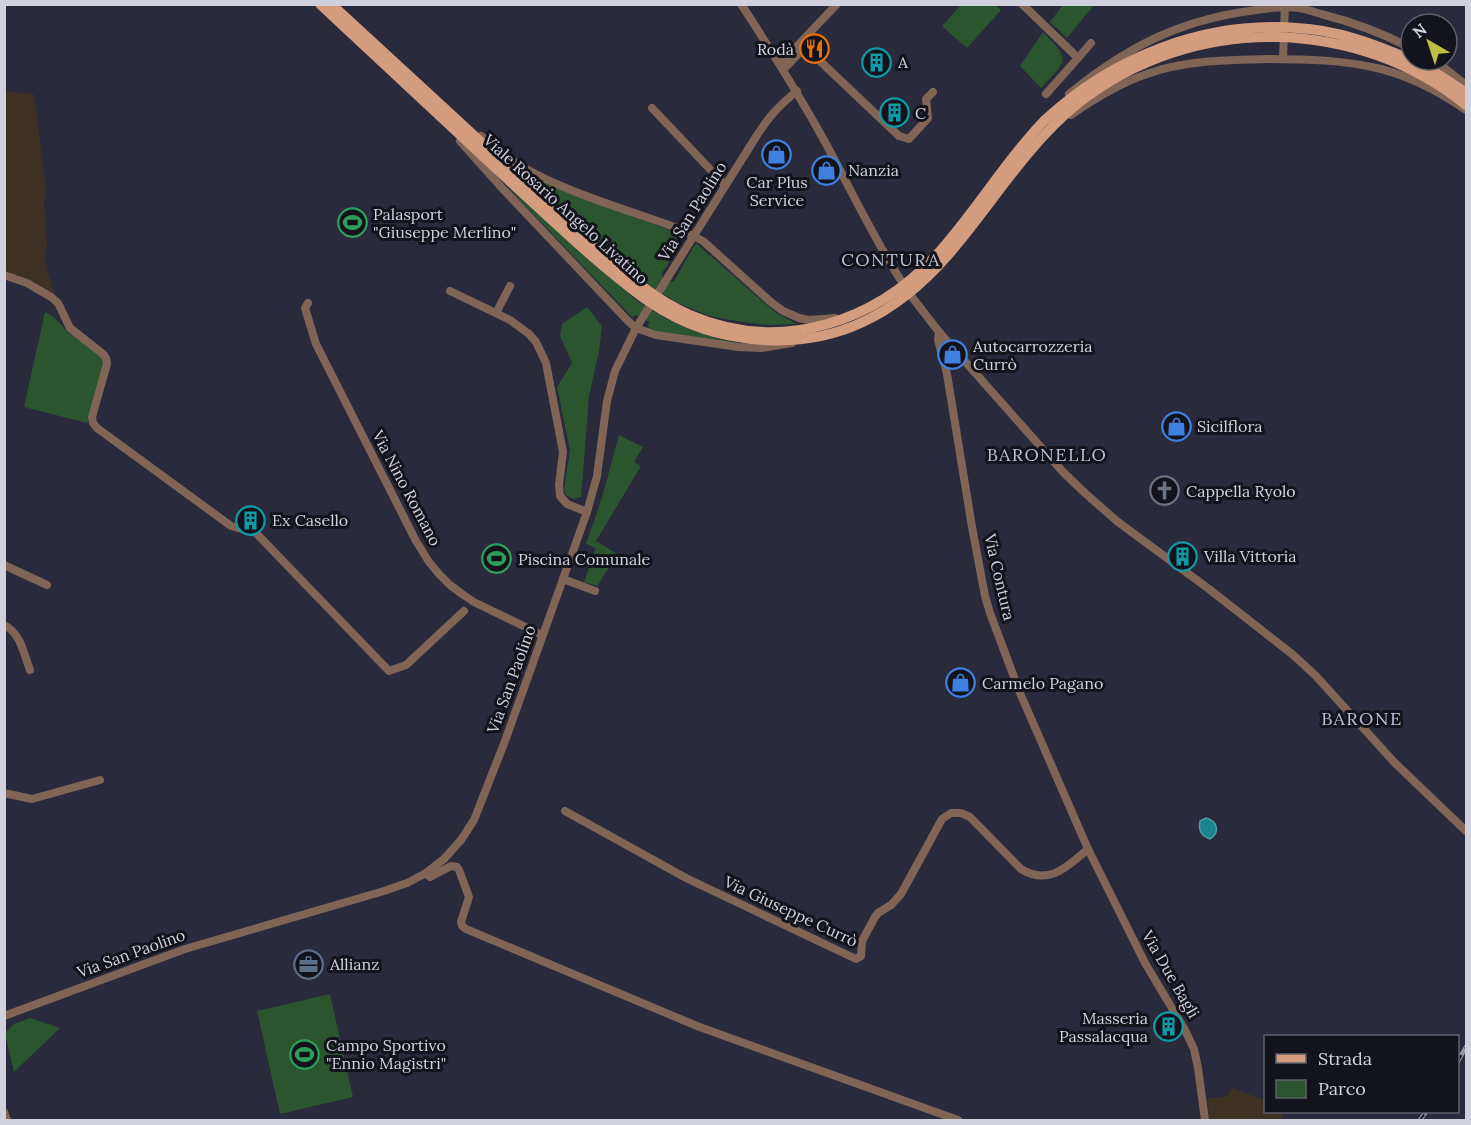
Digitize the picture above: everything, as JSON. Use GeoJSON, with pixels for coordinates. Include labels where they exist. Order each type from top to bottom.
{"type":"FeatureCollection","features":[{"type":"Feature","properties":{"kind":"main road","name":"Viale Rosario Angelo Livatino"},"geometry":{"type":"LineString","coordinates":[[320,4],[621,270],[657,298],[707,321],[740,329],[772,331],[810,329],[856,315],[913,278],[935,256],[1012,159],[1047,125],[1118,76],[1167,54],[1201,45],[1265,32],[1299,33]]}},
{"type":"Feature","properties":{"kind":"main road","name":"Viale Rosario Angelo Livatino"},"geometry":{"type":"LineString","coordinates":[[331,4],[567,234],[635,293],[687,323],[721,334],[761,340],[811,339],[861,324],[900,300],[948,255],[1047,125]]}},
{"type":"Feature","properties":{"kind":"main road"},"geometry":{"type":"LineString","coordinates":[[1299,33],[1358,39],[1399,55]]}},
{"type":"Feature","properties":{"kind":"main road"},"geometry":{"type":"LineString","coordinates":[[1299,33],[1357,48],[1409,68],[1467,105]]}},
{"type":"Feature","properties":{"kind":"main road"},"geometry":{"type":"LineString","coordinates":[[1434,72],[1467,93]]}},
{"type":"Feature","properties":{"kind":"street"},"geometry":{"type":"LineString","coordinates":[[741,4],[782,67],[900,279]]}},
{"type":"Feature","properties":{"kind":"street"},"geometry":{"type":"LineString","coordinates":[[782,67],[837,4]]}},
{"type":"Feature","properties":{"kind":"street"},"geometry":{"type":"LineString","coordinates":[[1022,4],[1078,58]]}},
{"type":"Feature","properties":{"kind":"street"},"geometry":{"type":"LineString","coordinates":[[1047,125],[1068,95],[1090,77],[1134,48],[1162,34],[1195,22],[1231,13],[1284,6],[1300,8],[1358,24],[1399,42]]}},
{"type":"Feature","properties":{"kind":"street"},"geometry":{"type":"LineString","coordinates":[[1283,59],[1284,6]]}},
{"type":"Feature","properties":{"kind":"street"},"geometry":{"type":"LineString","coordinates":[[1046,94],[1091,43]]}},
{"type":"Feature","properties":{"kind":"street"},"geometry":{"type":"LineString","coordinates":[[803,45],[899,136],[909,139],[928,118],[926,99],[933,92]]}},
{"type":"Feature","properties":{"kind":"street"},"geometry":{"type":"LineString","coordinates":[[1047,125],[1123,84],[1171,67],[1205,61],[1283,59],[1332,61],[1380,69],[1407,77],[1467,110]]}},
{"type":"Feature","properties":{"kind":"street"},"geometry":{"type":"LineString","coordinates":[[1449,72],[1467,85]]}},
{"type":"Feature","properties":{"kind":"street","name":"Via San Paolino"},"geometry":{"type":"LineString","coordinates":[[4,1016],[185,949],[407,883],[426,873],[444,859],[461,840],[474,820],[505,741],[587,512],[597,476],[607,401],[615,372],[642,318],[769,116],[796,92]]}},
{"type":"Feature","properties":{"kind":"street"},"geometry":{"type":"LineString","coordinates":[[432,103],[510,159],[531,171],[572,190],[677,228],[703,241],[772,303],[792,316],[821,320],[856,315]]}},
{"type":"Feature","properties":{"kind":"street"},"geometry":{"type":"LineString","coordinates":[[432,103],[502,188],[636,328],[656,335],[738,347],[782,346],[811,339]]}},
{"type":"Feature","properties":{"kind":"street"},"geometry":{"type":"LineString","coordinates":[[652,108],[725,185]]}},
{"type":"Feature","properties":{"kind":"street"},"geometry":{"type":"LineString","coordinates":[[4,275],[27,283],[51,297],[58,303],[70,328],[106,358],[107,364],[92,417],[97,428],[231,525],[256,533],[389,671],[406,665],[464,611]]}},
{"type":"Feature","properties":{"kind":"street"},"geometry":{"type":"LineString","coordinates":[[496,313],[510,286]]}},
{"type":"Feature","properties":{"kind":"street"},"geometry":{"type":"LineString","coordinates":[[450,291],[510,320],[529,334],[542,352],[551,381],[563,452],[560,496],[567,504],[587,512]]}},
{"type":"Feature","properties":{"kind":"street"},"geometry":{"type":"LineString","coordinates":[[912,297],[939,332],[1063,472],[1118,522],[1292,654],[1315,675],[1394,762],[1467,831]]}},
{"type":"Feature","properties":{"kind":"street","name":"Via Nino Romano"},"geometry":{"type":"LineString","coordinates":[[308,303],[305,308],[316,344],[416,541],[429,562],[450,585],[474,602],[542,635]]}},
{"type":"Feature","properties":{"kind":"street","name":"Via Contura"},"geometry":{"type":"LineString","coordinates":[[939,332],[938,339],[947,374],[985,596],[1020,693],[1088,849]]}},
{"type":"Feature","properties":{"kind":"street"},"geometry":{"type":"LineString","coordinates":[[4,565],[47,585]]}},
{"type":"Feature","properties":{"kind":"street"},"geometry":{"type":"LineString","coordinates":[[563,579],[594,591]]}},
{"type":"Feature","properties":{"kind":"street"},"geometry":{"type":"LineString","coordinates":[[4,625],[13,630],[17,636],[30,670]]}},
{"type":"Feature","properties":{"kind":"street"},"geometry":{"type":"LineString","coordinates":[[4,793],[32,799],[100,780]]}},
{"type":"Feature","properties":{"kind":"street","name":"Via Giuseppe Currò"},"geometry":{"type":"LineString","coordinates":[[565,811],[686,878],[856,959],[861,956],[862,941],[875,917],[891,906],[901,894],[938,824],[951,813],[961,813],[975,821],[1021,869],[1036,875],[1054,875],[1065,869],[1088,849]]}},
{"type":"Feature","properties":{"kind":"street","name":"Via Due Bagli"},"geometry":{"type":"LineString","coordinates":[[1088,849],[1145,963],[1194,1049],[1205,1120]]}},
{"type":"Feature","properties":{"kind":"street"},"geometry":{"type":"LineString","coordinates":[[426,873],[430,877],[451,866],[457,867],[469,897],[461,922],[466,929],[697,1026],[958,1120]]}},
{"type":"Feature","properties":{"kind":"street"},"geometry":{"type":"LineString","coordinates":[[4,1113],[7,1120]]}},
{"type":"Feature","properties":{"kind":"shaded area"},"geometry":{"type":"Polygon","coordinates":[[[4,91],[34,94],[46,190],[44,203],[47,244],[44,258],[54,294],[29,279],[5,271],[4,91]]]}},
{"type":"Feature","properties":{"kind":"shaded area"},"geometry":{"type":"Polygon","coordinates":[[[1206,818],[1216,827],[1216,833],[1210,839],[1202,834],[1199,827],[1200,821],[1206,818]]]}},
{"type":"Feature","properties":{"kind":"shaded area"},"geometry":{"type":"Polygon","coordinates":[[[1232,1088],[1264,1100],[1264,1113],[1284,1113],[1281,1120],[1210,1120],[1207,1098],[1226,1097],[1232,1088]]]}},
{"type":"Feature","properties":{"kind":"green space"},"geometry":{"type":"Polygon","coordinates":[[[962,4],[995,5],[1001,10],[967,48],[942,26],[962,4]]]}},
{"type":"Feature","properties":{"kind":"green space"},"geometry":{"type":"Polygon","coordinates":[[[1063,5],[1094,5],[1067,38],[1050,22],[1063,5]]]}},
{"type":"Feature","properties":{"kind":"green space"},"geometry":{"type":"Polygon","coordinates":[[[1043,32],[1059,49],[1063,60],[1061,66],[1041,88],[1020,66],[1043,32]]]}},
{"type":"Feature","properties":{"kind":"green space"},"geometry":{"type":"Polygon","coordinates":[[[516,167],[552,186],[680,234],[683,241],[662,273],[662,276],[672,282],[697,244],[776,313],[797,324],[765,325],[723,319],[678,303],[642,281],[516,167]]]}},
{"type":"Feature","properties":{"kind":"green space"},"geometry":{"type":"Polygon","coordinates":[[[504,184],[640,303],[664,318],[691,330],[747,345],[660,333],[648,327],[649,322],[636,315],[632,317],[504,184]]]}},
{"type":"Feature","properties":{"kind":"green space"},"geometry":{"type":"Polygon","coordinates":[[[587,307],[602,326],[589,396],[581,497],[574,499],[566,495],[564,489],[570,450],[557,387],[572,363],[560,336],[562,324],[587,307]]]}},
{"type":"Feature","properties":{"kind":"green space"},"geometry":{"type":"Polygon","coordinates":[[[45,312],[71,335],[73,334],[92,348],[103,361],[104,367],[87,423],[24,407],[45,312]]]}},
{"type":"Feature","properties":{"kind":"green space"},"geometry":{"type":"Polygon","coordinates":[[[619,435],[643,447],[634,462],[641,466],[596,541],[617,554],[597,586],[584,582],[596,548],[586,544],[601,501],[619,435]]]}},
{"type":"Feature","properties":{"kind":"green space","name":"Campo Sportivo \"Ennio Magistri\""},"geometry":{"type":"Polygon","coordinates":[[[330,994],[353,1097],[280,1114],[257,1011],[330,994]]]}},
{"type":"Feature","properties":{"kind":"green space"},"geometry":{"type":"Polygon","coordinates":[[[30,1018],[60,1028],[14,1072],[5,1033],[14,1024],[30,1018]]]}},
{"type":"Feature","properties":{"kind":"railway"},"geometry":{"type":"LineString","coordinates":[[1459,1059],[1466,1047]]}},
{"type":"Feature","properties":{"kind":"railway"},"geometry":{"type":"LineString","coordinates":[[1420,1120],[1425,1113]]}},
{"type":"Feature","properties":{"kind":"place","name":"Rodà"},"geometry":{"type":"Point","coordinates":[815,49]}},
{"type":"Feature","properties":{"kind":"place","name":"A"},"geometry":{"type":"Point","coordinates":[877,62]}},
{"type":"Feature","properties":{"kind":"place","name":"C"},"geometry":{"type":"Point","coordinates":[894,113]}},
{"type":"Feature","properties":{"kind":"place","name":"Car Plus Service"},"geometry":{"type":"Point","coordinates":[777,154]}},
{"type":"Feature","properties":{"kind":"place","name":"Nanzia"},"geometry":{"type":"Point","coordinates":[827,170]}},
{"type":"Feature","properties":{"kind":"place","name":"Palasport \"Giuseppe Merlino\""},"geometry":{"type":"Point","coordinates":[352,223]}},
{"type":"Feature","properties":{"kind":"place","name":"Autocarrozzeria Currò"},"geometry":{"type":"Point","coordinates":[952,355]}},
{"type":"Feature","properties":{"kind":"place","name":"Sicilflora"},"geometry":{"type":"Point","coordinates":[1176,426]}},
{"type":"Feature","properties":{"kind":"place","name":"Cappella Ryolo"},"geometry":{"type":"Point","coordinates":[1165,491]}},
{"type":"Feature","properties":{"kind":"place","name":"Ex Casello"},"geometry":{"type":"Point","coordinates":[251,520]}},
{"type":"Feature","properties":{"kind":"place","name":"Villa Vittoria"},"geometry":{"type":"Point","coordinates":[1183,556]}},
{"type":"Feature","properties":{"kind":"place","name":"Piscina Comunale"},"geometry":{"type":"Point","coordinates":[497,559]}},
{"type":"Feature","properties":{"kind":"place","name":"Carmelo Pagano"},"geometry":{"type":"Point","coordinates":[961,683]}},
{"type":"Feature","properties":{"kind":"place","name":"Allianz"},"geometry":{"type":"Point","coordinates":[309,964]}},
{"type":"Feature","properties":{"kind":"place","name":"Masseria Passalacqua"},"geometry":{"type":"Point","coordinates":[1169,1027]}},
{"type":"Feature","properties":{"kind":"place","name":"Campo Sportivo \"Ennio Magistri\""},"geometry":{"type":"Point","coordinates":[305,1054]}},
{"type":"Feature","properties":{"kind":"district","name":"CONTURA"},"geometry":{"type":"Point","coordinates":[891,260]}},
{"type":"Feature","properties":{"kind":"district","name":"BARONELLO"},"geometry":{"type":"Point","coordinates":[1047,455]}},
{"type":"Feature","properties":{"kind":"district","name":"BARONE"},"geometry":{"type":"Point","coordinates":[1362,719]}}]}
